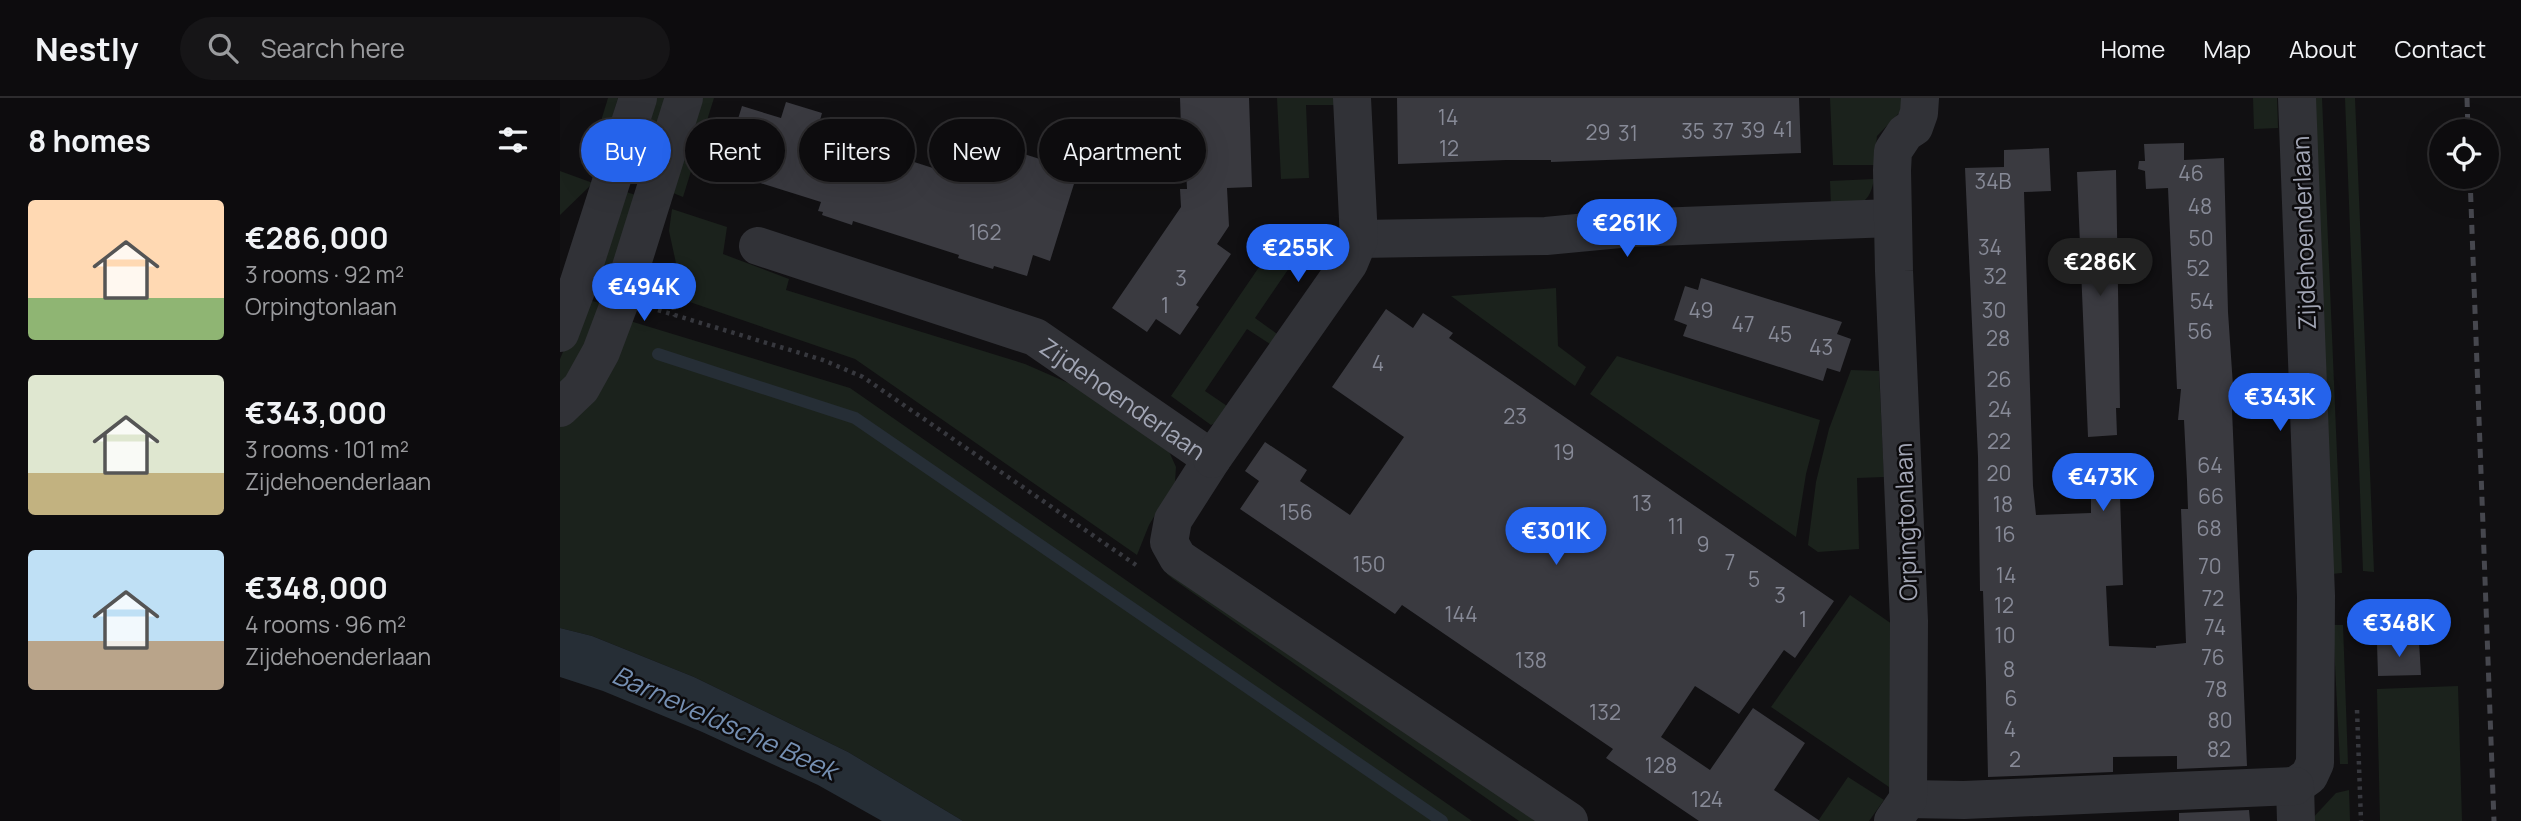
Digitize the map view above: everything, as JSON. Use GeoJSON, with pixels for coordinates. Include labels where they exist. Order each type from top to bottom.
{"type":"FeatureCollection","features":[{"type":"Feature","properties":{"kind":"street"},"geometry":{"type":"LineString","coordinates":[[560,333],[638,98]]}},
{"type":"Feature","properties":{"kind":"street"},"geometry":{"type":"LineString","coordinates":[[560,408],[581,388],[601,352],[621,299],[684,98]]}},
{"type":"Feature","properties":{"kind":"street"},"geometry":{"type":"LineString","coordinates":[[1212,459],[1349,263],[1359,239],[1353,98]]}},
{"type":"Feature","properties":{"kind":"street","name":"Orpingtonlaan"},"geometry":{"type":"LineString","coordinates":[[1901,810],[1909,621],[1892,218],[1893,151],[1905,133],[1914,127],[1920,98]]}},
{"type":"Feature","properties":{"kind":"street","name":"Zijdehoenderlaan"},"geometry":{"type":"LineString","coordinates":[[2295,804],[2315,763],[2316,596],[2297,98]]}},
{"type":"Feature","properties":{"kind":"street"},"geometry":{"type":"LineString","coordinates":[[1359,239],[1546,236],[1630,228],[1892,218]]}},
{"type":"Feature","properties":{"kind":"street","name":"Zijdehoenderlaan"},"geometry":{"type":"LineString","coordinates":[[758,246],[1035,337],[1212,459],[1172,520],[1169,542],[1178,558],[1569,821]]}},
{"type":"Feature","properties":{"kind":"street"},"geometry":{"type":"LineString","coordinates":[[1901,810],[1964,800],[2295,804]]}},
{"type":"Feature","properties":{"kind":"path"},"geometry":{"type":"LineString","coordinates":[[621,299],[823,360],[863,377],[1146,573]]}},
{"type":"Feature","properties":{"kind":"shaded area"},"geometry":{"type":"Polygon","coordinates":[[[608,98],[618,98],[612,119],[602,119],[608,98]]]}},
{"type":"Feature","properties":{"kind":"shaded area"},"geometry":{"type":"Polygon","coordinates":[[[650,98],[671,98],[664,119],[643,119],[650,98]]]}},
{"type":"Feature","properties":{"kind":"shaded area"},"geometry":{"type":"Polygon","coordinates":[[[703,98],[714,98],[707,119],[696,119],[703,98]]]}},
{"type":"Feature","properties":{"kind":"shaded area"},"geometry":{"type":"Polygon","coordinates":[[[1277,98],[1335,98],[1335,105],[1306,105],[1309,178],[1281,179],[1277,98]]]}},
{"type":"Feature","properties":{"kind":"shaded area"},"geometry":{"type":"Polygon","coordinates":[[[1830,98],[1904,98],[1901,111],[1877,136],[1874,165],[1833,165],[1830,98]]]}},
{"type":"Feature","properties":{"kind":"shaded area"},"geometry":{"type":"Polygon","coordinates":[[[2253,98],[2277,98],[2278,128],[2254,129],[2253,98]]]}},
{"type":"Feature","properties":{"kind":"shaded area"},"geometry":{"type":"Polygon","coordinates":[[[2312,98],[2322,98],[2342,573],[2331,574],[2312,98]]]}},
{"type":"Feature","properties":{"kind":"shaded area"},"geometry":{"type":"Polygon","coordinates":[[[2345,98],[2355,98],[2374,572],[2363,571],[2345,98]]]}},
{"type":"Feature","properties":{"kind":"shaded area"},"geometry":{"type":"Polygon","coordinates":[[[685,155],[685,182],[688,182],[683,197],[673,193],[685,155]]]}},
{"type":"Feature","properties":{"kind":"shaded area"},"geometry":{"type":"Polygon","coordinates":[[[560,171],[581,179],[581,182],[593,183],[560,215],[560,171]]]}},
{"type":"Feature","properties":{"kind":"shaded area"},"geometry":{"type":"Polygon","coordinates":[[[1874,179],[1869,196],[1865,200],[1854,205],[1831,206],[1830,181],[1874,179]]]}},
{"type":"Feature","properties":{"kind":"shaded area"},"geometry":{"type":"Polygon","coordinates":[[[620,190],[642,197],[614,285],[593,278],[620,190]]]}},
{"type":"Feature","properties":{"kind":"shaded area"},"geometry":{"type":"Polygon","coordinates":[[[672,209],[727,227],[723,254],[789,279],[786,290],[1025,364],[1073,385],[1167,447],[1176,467],[1175,482],[1149,525],[1137,555],[855,359],[684,300],[669,231],[672,209]]]}},
{"type":"Feature","properties":{"kind":"shaded area"},"geometry":{"type":"Polygon","coordinates":[[[1283,232],[1329,264],[1323,272],[1298,255],[1255,318],[1280,336],[1273,346],[1247,329],[1205,391],[1230,408],[1211,425],[1171,396],[1283,232]]]}},
{"type":"Feature","properties":{"kind":"shaded area"},"geometry":{"type":"Polygon","coordinates":[[[1556,288],[1558,346],[1586,367],[1575,386],[1451,296],[1556,288]]]}},
{"type":"Feature","properties":{"kind":"shaded area"},"geometry":{"type":"Polygon","coordinates":[[[585,299],[607,305],[560,390],[560,359],[585,299]]]}},
{"type":"Feature","properties":{"kind":"shaded area"},"geometry":{"type":"Polygon","coordinates":[[[630,321],[850,388],[1472,821],[963,821],[848,752],[694,677],[592,636],[560,628],[560,425],[630,321]]]}},
{"type":"Feature","properties":{"kind":"shaded area"},"geometry":{"type":"Polygon","coordinates":[[[1617,356],[1820,420],[1806,474],[1796,537],[1590,394],[1617,356]]]}},
{"type":"Feature","properties":{"kind":"shaded area"},"geometry":{"type":"Polygon","coordinates":[[[1851,370],[1879,371],[1884,477],[1857,478],[1859,549],[1818,552],[1808,545],[1816,482],[1829,429],[1851,370]]]}},
{"type":"Feature","properties":{"kind":"shaded area"},"geometry":{"type":"Polygon","coordinates":[[[1166,567],[1537,821],[1519,821],[1173,579],[1167,574],[1166,567]]]}},
{"type":"Feature","properties":{"kind":"shaded area"},"geometry":{"type":"Polygon","coordinates":[[[1850,595],[1892,624],[1892,789],[1771,707],[1850,595]]]}},
{"type":"Feature","properties":{"kind":"shaded area"},"geometry":{"type":"Polygon","coordinates":[[[2333,625],[2343,625],[2348,764],[2340,764],[2333,625]]]}},
{"type":"Feature","properties":{"kind":"shaded area"},"geometry":{"type":"Polygon","coordinates":[[[2458,686],[2462,821],[2380,821],[2377,689],[2458,686]]]}},
{"type":"Feature","properties":{"kind":"shaded area"},"geometry":{"type":"Polygon","coordinates":[[[1848,777],[1884,800],[1869,821],[1818,821],[1848,777]]]}},
{"type":"Feature","properties":{"kind":"shaded area"},"geometry":{"type":"Polygon","coordinates":[[[2349,790],[2350,821],[2310,821],[2336,793],[2349,790]]]}},
{"type":"Feature","properties":{"kind":"water","name":"Barneveldsche Beek"},"geometry":{"type":"Polygon","coordinates":[[[560,628],[592,636],[694,677],[848,752],[963,821],[882,821],[818,785],[700,731],[603,691],[560,677],[560,628]]]}},
{"type":"Feature","properties":{"kind":"building"},"geometry":{"type":"Polygon","coordinates":[[[1180,98],[1249,98],[1252,187],[1227,188],[1229,226],[1217,244],[1231,254],[1196,305],[1199,307],[1180,335],[1156,319],[1147,332],[1112,308],[1181,207],[1180,189],[1187,189],[1187,182],[1206,182],[1206,119],[1181,119],[1180,98]]]}},
{"type":"Feature","properties":{"kind":"building"},"geometry":{"type":"Polygon","coordinates":[[[1397,98],[1799,98],[1801,153],[1551,162],[1506,160],[1398,164],[1397,98]]]}},
{"type":"Feature","properties":{"kind":"building"},"geometry":{"type":"Polygon","coordinates":[[[786,102],[822,113],[820,119],[799,119],[799,182],[915,182],[915,162],[929,167],[929,182],[1025,182],[1025,154],[1039,159],[1039,182],[1075,182],[1050,261],[1033,255],[1027,276],[994,266],[993,269],[958,258],[959,255],[853,221],[852,225],[822,215],[823,212],[818,211],[821,202],[757,182],[785,182],[785,119],[738,119],[742,106],[781,118],[786,102]]]}},
{"type":"Feature","properties":{"kind":"building"},"geometry":{"type":"Polygon","coordinates":[[[2184,143],[2184,160],[2224,158],[2247,766],[2177,769],[2177,756],[2113,757],[2113,772],[1988,777],[1965,168],[2004,167],[2004,150],[2049,148],[2051,191],[2024,192],[2036,515],[2091,513],[2091,497],[2120,496],[2123,585],[2106,586],[2109,646],[2156,648],[2186,643],[2181,509],[2188,509],[2187,480],[2184,420],[2178,420],[2181,389],[2177,389],[2168,188],[2146,189],[2145,171],[2138,169],[2139,161],[2145,161],[2144,144],[2184,143]]]}},
{"type":"Feature","properties":{"kind":"building"},"geometry":{"type":"Polygon","coordinates":[[[2116,170],[2120,408],[2116,408],[2117,435],[2088,437],[2077,172],[2116,170]]]}},
{"type":"Feature","properties":{"kind":"building"},"geometry":{"type":"Polygon","coordinates":[[[1701,278],[1842,322],[1837,334],[1851,339],[1840,372],[1827,368],[1823,381],[1683,336],[1687,325],[1674,320],[1685,286],[1698,290],[1701,278]]]}},
{"type":"Feature","properties":{"kind":"building"},"geometry":{"type":"Polygon","coordinates":[[[1386,309],[1413,328],[1423,313],[1453,333],[1449,338],[1834,601],[1795,658],[1784,650],[1739,714],[1695,686],[1661,737],[1710,770],[1753,708],[1805,743],[1774,790],[1820,821],[1699,821],[1606,758],[1613,749],[1402,605],[1395,614],[1240,509],[1259,481],[1245,471],[1265,442],[1307,470],[1300,481],[1350,515],[1404,437],[1332,387],[1386,309]]]}},
{"type":"Feature","properties":{"kind":"building"},"geometry":{"type":"Polygon","coordinates":[[[2419,642],[2421,675],[2378,676],[2377,644],[2419,642]]]}},
{"type":"Feature","properties":{"kind":"building"},"geometry":{"type":"Polygon","coordinates":[[[2249,810],[2250,821],[2179,821],[2179,813],[2249,810]]]}},
{"type":"Feature","properties":{"kind":"waterway"},"geometry":{"type":"LineString","coordinates":[[658,354],[855,418],[1442,821]]}},
{"type":"Feature","properties":{"kind":"railway"},"geometry":{"type":"LineString","coordinates":[[2467,98],[2468,119]]}},
{"type":"Feature","properties":{"kind":"railway"},"geometry":{"type":"LineString","coordinates":[[2470,189],[2494,821]]}}]}
